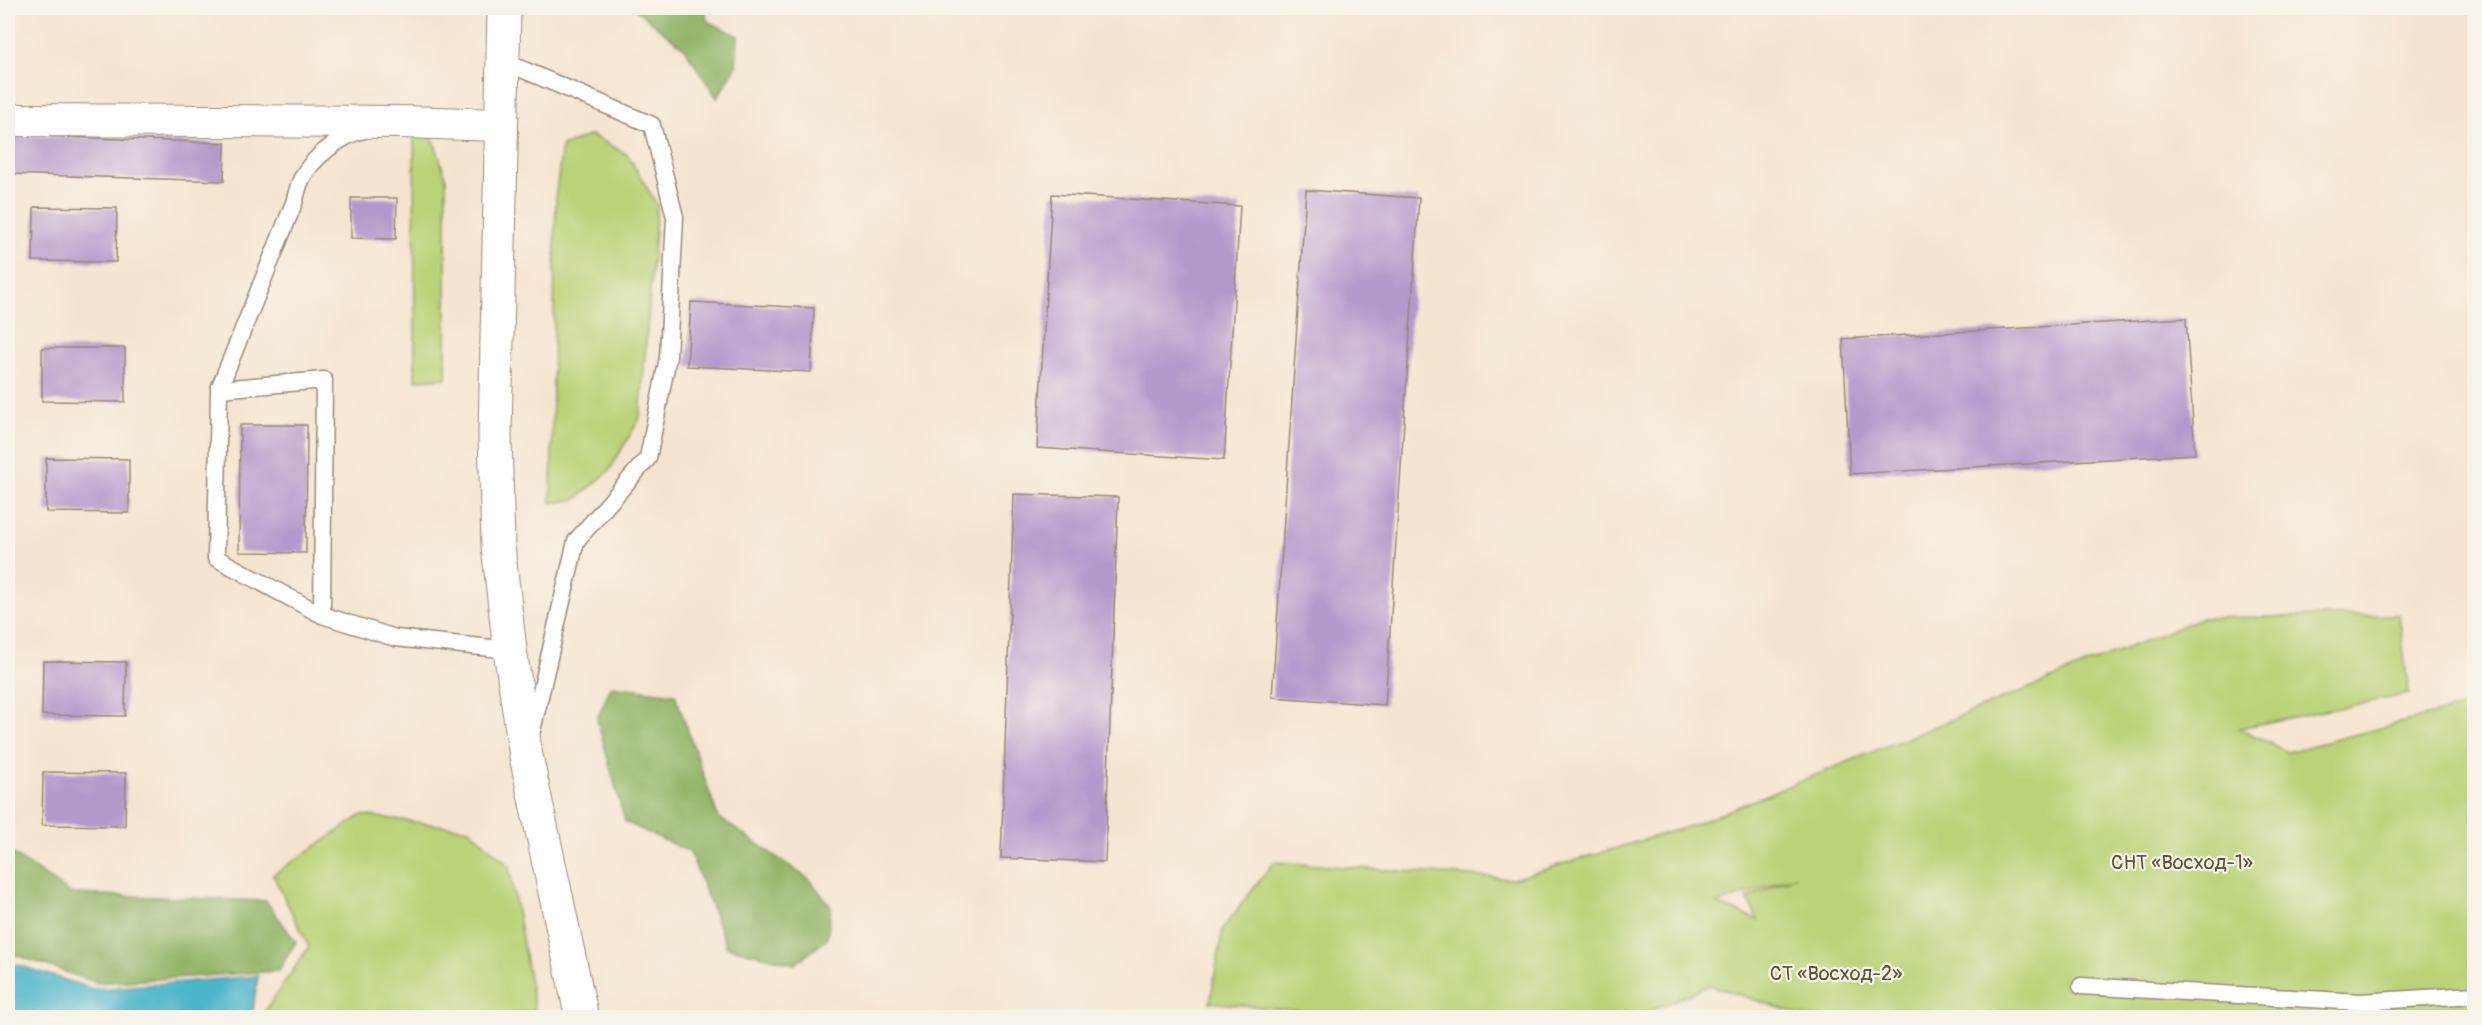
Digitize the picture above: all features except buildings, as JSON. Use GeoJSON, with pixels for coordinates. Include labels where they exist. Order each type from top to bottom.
{"type":"FeatureCollection","features":[{"type":"Feature","properties":{"kind":"main road"},"geometry":{"type":"LineString","coordinates":[[504,8],[495,435],[498,546],[510,650],[526,756],[582,1017]]}},
{"type":"Feature","properties":{"kind":"street"},"geometry":{"type":"LineString","coordinates":[[8,120],[403,122],[502,125]]}},
{"type":"Feature","properties":{"kind":"lane"},"geometry":{"type":"LineString","coordinates":[[503,61],[652,125],[675,217],[668,357],[648,458],[576,541],[526,756]]}},
{"type":"Feature","properties":{"kind":"lane"},"geometry":{"type":"LineString","coordinates":[[403,122],[348,134],[319,156],[302,178],[219,389],[216,558],[322,615],[395,638],[510,650]]}},
{"type":"Feature","properties":{"kind":"lane"},"geometry":{"type":"LineString","coordinates":[[219,389],[324,380],[322,615]]}},
{"type":"Feature","properties":{"kind":"lane"},"geometry":{"type":"LineString","coordinates":[[2081,986],[2360,1002],[2475,995]]}},
{"type":"Feature","properties":{"kind":"green space"},"geometry":{"type":"Polygon","coordinates":[[[634,8],[705,8],[707,21],[738,36],[736,67],[717,98],[684,48],[634,8]]]}},
{"type":"Feature","properties":{"kind":"green space"},"geometry":{"type":"Polygon","coordinates":[[[414,125],[432,135],[446,178],[446,378],[415,380],[414,125]]]}},
{"type":"Feature","properties":{"kind":"green space"},"geometry":{"type":"Polygon","coordinates":[[[591,135],[628,155],[657,205],[640,418],[609,471],[576,499],[551,503],[556,193],[562,146],[591,135]]]}},
{"type":"Feature","properties":{"kind":"green space"},"geometry":{"type":"Polygon","coordinates":[[[2399,615],[2409,694],[2239,728],[2287,752],[2474,704],[2474,1017],[1810,1018],[1710,985],[1634,1018],[1340,1018],[1332,1014],[1210,1002],[1223,928],[1274,862],[1513,879],[1693,825],[2201,618],[2399,615]],[[1796,876],[1717,904],[1758,920],[1747,898],[1796,876]]]}},
{"type":"Feature","properties":{"kind":"green space"},"geometry":{"type":"Polygon","coordinates":[[[611,686],[675,694],[718,817],[810,880],[831,907],[827,939],[795,964],[727,947],[690,852],[625,822],[597,719],[611,686]]]}},
{"type":"Feature","properties":{"kind":"green space"},"geometry":{"type":"Polygon","coordinates":[[[362,815],[469,829],[509,866],[536,1017],[261,1017],[309,947],[273,875],[362,815]]]}},
{"type":"Feature","properties":{"kind":"green space"},"geometry":{"type":"Polygon","coordinates":[[[9,851],[72,894],[266,901],[296,942],[278,971],[97,983],[8,952],[9,851]]]}},
{"type":"Feature","properties":{"kind":"water"},"geometry":{"type":"Polygon","coordinates":[[[8,962],[94,989],[258,976],[252,1017],[8,1017],[8,962]]]}},
{"type":"Feature","properties":{"kind":"park label","name":"СНТ «Восход-1»"},"geometry":{"type":"Point","coordinates":[2182,862]}},
{"type":"Feature","properties":{"kind":"park label","name":"СТ «Восход-2»"},"geometry":{"type":"Point","coordinates":[1836,973]}}]}
